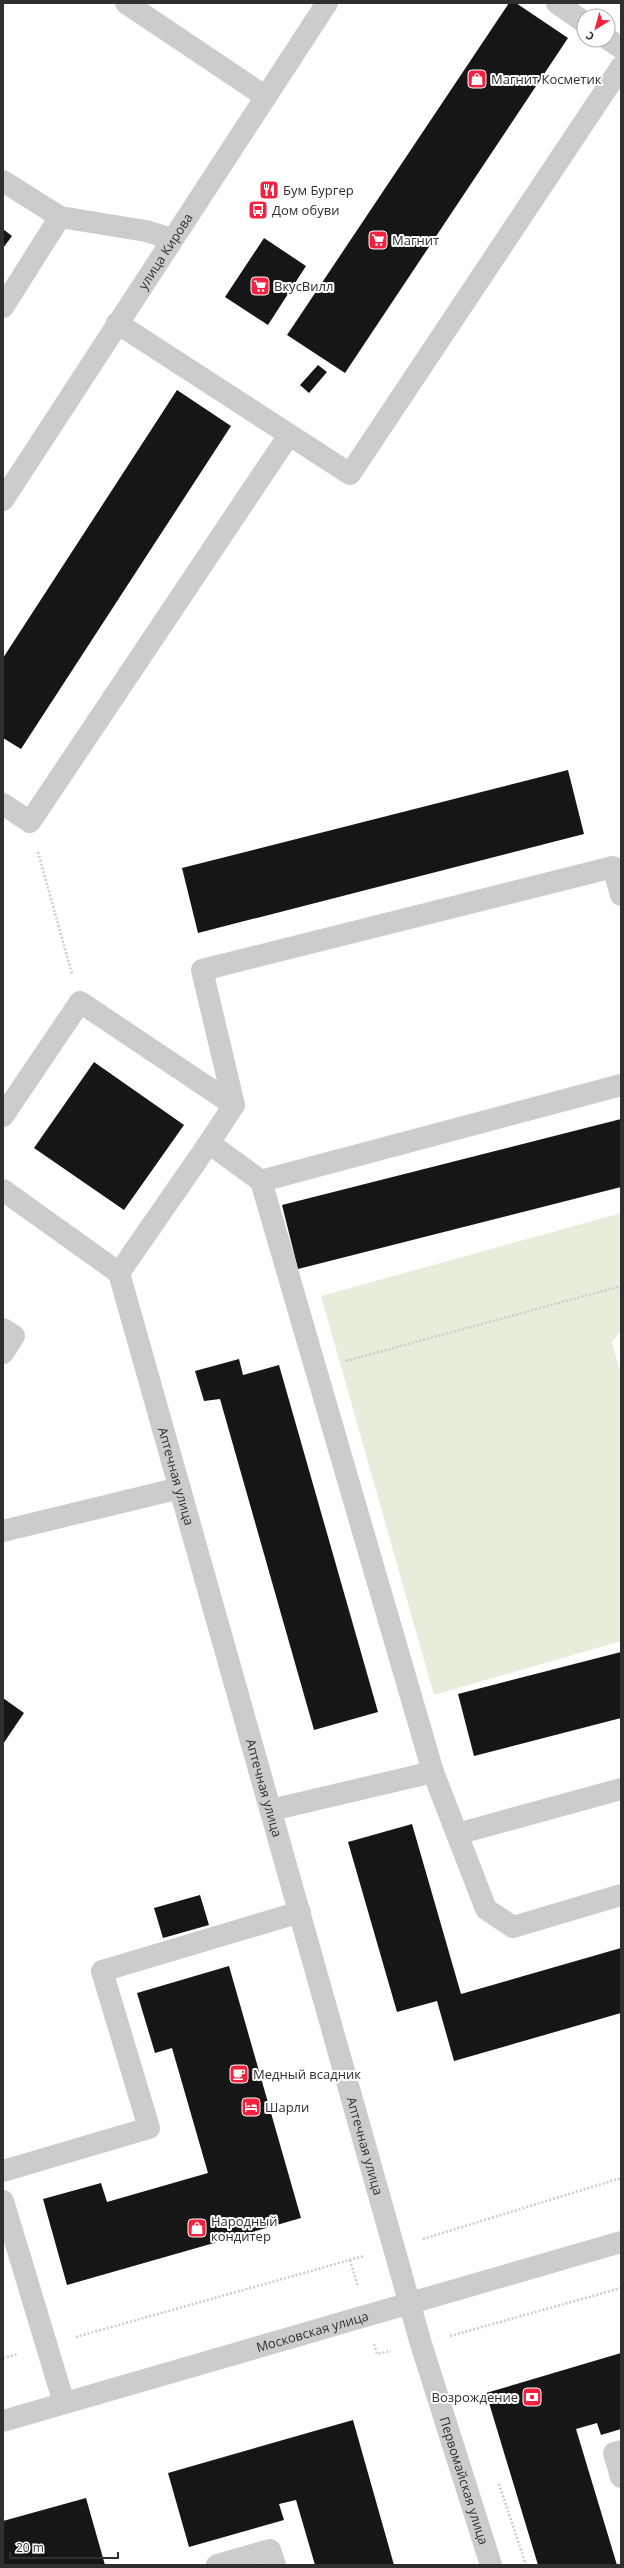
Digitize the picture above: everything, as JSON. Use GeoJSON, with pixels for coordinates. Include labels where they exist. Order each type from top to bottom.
{"type":"FeatureCollection","features":[{"type":"Feature","properties":{"kind":"street"},"geometry":{"type":"LineString","coordinates":[[126,3],[266,97]]}},
{"type":"Feature","properties":{"kind":"street","name":"улица Кирова"},"geometry":{"type":"LineString","coordinates":[[3,500],[327,3]]}},
{"type":"Feature","properties":{"kind":"street"},"geometry":{"type":"LineString","coordinates":[[556,3],[576,17]]}},
{"type":"Feature","properties":{"kind":"street"},"geometry":{"type":"LineString","coordinates":[[117,323],[350,474],[621,68]]}},
{"type":"Feature","properties":{"kind":"street"},"geometry":{"type":"LineString","coordinates":[[3,181],[60,217],[146,231],[172,239]]}},
{"type":"Feature","properties":{"kind":"street"},"geometry":{"type":"LineString","coordinates":[[3,308],[60,217]]}},
{"type":"Feature","properties":{"kind":"street"},"geometry":{"type":"LineString","coordinates":[[3,804],[30,822],[289,435]]}},
{"type":"Feature","properties":{"kind":"street"},"geometry":{"type":"LineString","coordinates":[[3,1190],[119,1273],[234,1105],[202,970],[613,867],[621,895]]}},
{"type":"Feature","properties":{"kind":"street"},"geometry":{"type":"LineString","coordinates":[[3,1116],[80,1002],[234,1105]]}},
{"type":"Feature","properties":{"kind":"street"},"geometry":{"type":"LineString","coordinates":[[261,1181],[621,1085]]}},
{"type":"Feature","properties":{"kind":"street"},"geometry":{"type":"LineString","coordinates":[[208,1143],[261,1181],[317,1369],[433,1772],[486,1909],[513,1927],[621,1895]]}},
{"type":"Feature","properties":{"kind":"street","name":"Аптечная улица"},"geometry":{"type":"LineString","coordinates":[[119,1273],[410,2303]]}},
{"type":"Feature","properties":{"kind":"street"},"geometry":{"type":"LineString","coordinates":[[3,1329],[14,1336],[3,1353]]}},
{"type":"Feature","properties":{"kind":"street"},"geometry":{"type":"LineString","coordinates":[[3,1531],[180,1488]]}},
{"type":"Feature","properties":{"kind":"street"},"geometry":{"type":"LineString","coordinates":[[271,1810],[433,1772]]}},
{"type":"Feature","properties":{"kind":"street"},"geometry":{"type":"LineString","coordinates":[[457,1834],[621,1789]]}},
{"type":"Feature","properties":{"kind":"street"},"geometry":{"type":"LineString","coordinates":[[3,2171],[149,2128],[102,1971],[300,1912]]}},
{"type":"Feature","properties":{"kind":"street"},"geometry":{"type":"LineString","coordinates":[[3,2201],[64,2403]]}},
{"type":"Feature","properties":{"kind":"street","name":"Московская улица"},"geometry":{"type":"LineString","coordinates":[[3,2421],[621,2242]]}},
{"type":"Feature","properties":{"kind":"street","name":"Первомайская улица"},"geometry":{"type":"LineString","coordinates":[[410,2303],[491,2565]]}},
{"type":"Feature","properties":{"kind":"street"},"geometry":{"type":"LineString","coordinates":[[621,2451],[614,2453],[621,2476]]}},
{"type":"Feature","properties":{"kind":"street"},"geometry":{"type":"LineString","coordinates":[[217,2565],[270,2550],[275,2565]]}},
{"type":"Feature","properties":{"kind":"path"},"geometry":{"type":"LineString","coordinates":[[30,822],[80,1002]]}},
{"type":"Feature","properties":{"kind":"path"},"geometry":{"type":"LineString","coordinates":[[317,1369],[621,1286]]}},
{"type":"Feature","properties":{"kind":"path"},"geometry":{"type":"LineString","coordinates":[[422,2239],[621,2178]]}},
{"type":"Feature","properties":{"kind":"path"},"geometry":{"type":"LineString","coordinates":[[3,2358],[394,2247]]}},
{"type":"Feature","properties":{"kind":"path"},"geometry":{"type":"LineString","coordinates":[[452,2336],[621,2288]]}},
{"type":"Feature","properties":{"kind":"green space"},"geometry":{"type":"Polygon","coordinates":[[[621,1213],[621,1331],[612,1342],[621,1375],[621,1641],[434,1695],[321,1296],[621,1213]]]}},
{"type":"Feature","properties":{"kind":"building"},"geometry":{"type":"Polygon","coordinates":[[[509,3],[516,3],[568,38],[345,373],[287,335],[509,3]]]}},
{"type":"Feature","properties":{"kind":"building"},"geometry":{"type":"Polygon","coordinates":[[[3,229],[12,236],[3,248],[3,229]]]}},
{"type":"Feature","properties":{"kind":"building"},"geometry":{"type":"Polygon","coordinates":[[[264,238],[306,266],[268,325],[225,297],[264,238]]]}},
{"type":"Feature","properties":{"kind":"building"},"geometry":{"type":"Polygon","coordinates":[[[318,365],[327,372],[309,393],[300,385],[318,365]]]}},
{"type":"Feature","properties":{"kind":"building"},"geometry":{"type":"Polygon","coordinates":[[[177,390],[231,426],[21,749],[3,738],[3,658],[177,390]]]}},
{"type":"Feature","properties":{"kind":"building"},"geometry":{"type":"Polygon","coordinates":[[[568,770],[584,834],[198,933],[182,868],[568,770]]]}},
{"type":"Feature","properties":{"kind":"building"},"geometry":{"type":"Polygon","coordinates":[[[94,1062],[184,1125],[124,1210],[34,1148],[94,1062]]]}},
{"type":"Feature","properties":{"kind":"building"},"geometry":{"type":"Polygon","coordinates":[[[621,1119],[621,1187],[298,1269],[282,1205],[621,1119]]]}},
{"type":"Feature","properties":{"kind":"building"},"geometry":{"type":"Polygon","coordinates":[[[239,1359],[243,1375],[279,1365],[378,1712],[314,1730],[220,1399],[204,1401],[195,1371],[239,1359]]]}},
{"type":"Feature","properties":{"kind":"building"},"geometry":{"type":"Polygon","coordinates":[[[621,1652],[621,1718],[474,1756],[458,1694],[621,1652]]]}},
{"type":"Feature","properties":{"kind":"building"},"geometry":{"type":"Polygon","coordinates":[[[3,1698],[24,1713],[3,1744],[3,1698]]]}},
{"type":"Feature","properties":{"kind":"building"},"geometry":{"type":"Polygon","coordinates":[[[412,1824],[461,1994],[621,1948],[621,2013],[454,2061],[437,2001],[397,2012],[348,1842],[412,1824]]]}},
{"type":"Feature","properties":{"kind":"building"},"geometry":{"type":"Polygon","coordinates":[[[200,1895],[209,1925],[163,1938],[154,1908],[200,1895]]]}},
{"type":"Feature","properties":{"kind":"building"},"geometry":{"type":"Polygon","coordinates":[[[229,1966],[301,2218],[67,2285],[43,2199],[101,2183],[107,2202],[208,2173],[172,2048],[155,2053],[137,1993],[229,1966]]]}},
{"type":"Feature","properties":{"kind":"building"},"geometry":{"type":"Polygon","coordinates":[[[621,2353],[621,2429],[601,2435],[597,2423],[576,2429],[617,2565],[538,2565],[486,2393],[621,2353]]]}},
{"type":"Feature","properties":{"kind":"building"},"geometry":{"type":"Polygon","coordinates":[[[353,2420],[394,2565],[315,2565],[296,2500],[279,2504],[284,2520],[189,2547],[168,2473],[353,2420]]]}},
{"type":"Feature","properties":{"kind":"building"},"geometry":{"type":"Polygon","coordinates":[[[86,2498],[105,2565],[3,2565],[3,2521],[86,2498]]]}},
{"type":"Feature","properties":{"kind":"place","name":"Магнит Косметик"},"geometry":{"type":"Point","coordinates":[477,79]}},
{"type":"Feature","properties":{"kind":"place","name":"Бум Бургер"},"geometry":{"type":"Point","coordinates":[269,190]}},
{"type":"Feature","properties":{"kind":"place","name":"Дом обуви"},"geometry":{"type":"Point","coordinates":[258,210]}},
{"type":"Feature","properties":{"kind":"place","name":"Магнит"},"geometry":{"type":"Point","coordinates":[378,240]}},
{"type":"Feature","properties":{"kind":"place","name":"ВкусВилл"},"geometry":{"type":"Point","coordinates":[260,286]}},
{"type":"Feature","properties":{"kind":"place","name":"Медный всадник"},"geometry":{"type":"Point","coordinates":[239,2074]}},
{"type":"Feature","properties":{"kind":"place","name":"Шарли"},"geometry":{"type":"Point","coordinates":[251,2107]}},
{"type":"Feature","properties":{"kind":"place","name":"Народный кондитер"},"geometry":{"type":"Point","coordinates":[197,2228]}},
{"type":"Feature","properties":{"kind":"place","name":"Возрождение"},"geometry":{"type":"Point","coordinates":[532,2397]}}]}
